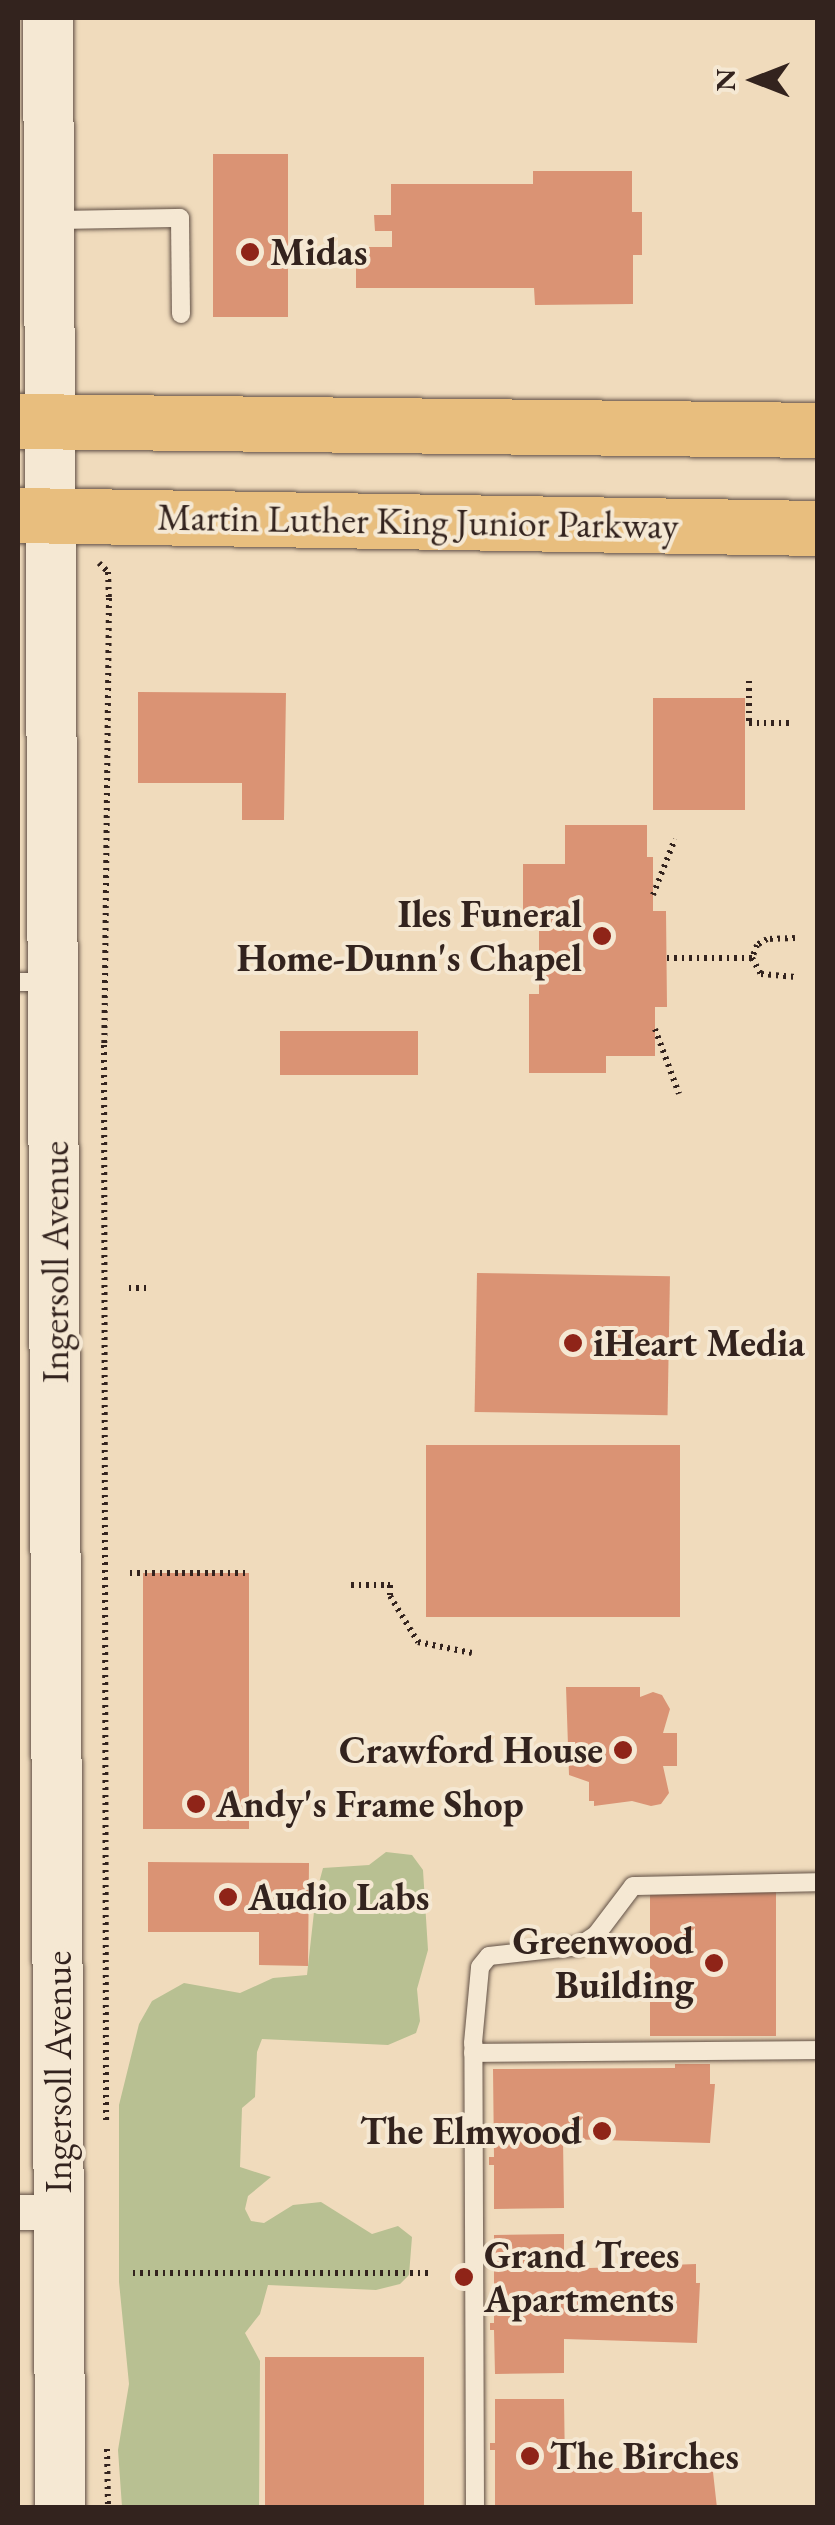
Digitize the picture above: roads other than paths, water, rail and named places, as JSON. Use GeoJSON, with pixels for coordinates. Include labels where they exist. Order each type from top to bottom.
{"type":"FeatureCollection","features":[{"type":"Feature","properties":{"kind":"main road","name":"Ingersoll Avenue"},"geometry":{"type":"LineString","coordinates":[[48,18],[48,220],[32,422],[38,2212],[60,2508]]}},
{"type":"Feature","properties":{"kind":"main road"},"geometry":{"type":"LineString","coordinates":[[32,422],[818,430]]}},
{"type":"Feature","properties":{"kind":"main road","name":"Martin Luther King Junior Parkway"},"geometry":{"type":"LineString","coordinates":[[33,515],[818,528]]}},
{"type":"Feature","properties":{"kind":"lane"},"geometry":{"type":"LineString","coordinates":[[48,220],[180,218],[182,314]]}},
{"type":"Feature","properties":{"kind":"lane"},"geometry":{"type":"LineString","coordinates":[[475,2508],[474,1998],[480,1967],[489,1956],[580,1946],[596,1935],[633,1886],[818,1882]]}},
{"type":"Feature","properties":{"kind":"lane"},"geometry":{"type":"LineString","coordinates":[[474,2053],[818,2050]]}},
{"type":"Feature","properties":{"kind":"place","name":"Midas"},"geometry":{"type":"Point","coordinates":[250,252]}},
{"type":"Feature","properties":{"kind":"place","name":"Iles Funeral Home-Dunn's Chapel"},"geometry":{"type":"Point","coordinates":[602,936]}},
{"type":"Feature","properties":{"kind":"place","name":"iHeart Media"},"geometry":{"type":"Point","coordinates":[573,1343]}},
{"type":"Feature","properties":{"kind":"place","name":"Crawford House"},"geometry":{"type":"Point","coordinates":[623,1750]}},
{"type":"Feature","properties":{"kind":"place","name":"Andy's Frame Shop"},"geometry":{"type":"Point","coordinates":[196,1804]}},
{"type":"Feature","properties":{"kind":"place","name":"Audio Labs"},"geometry":{"type":"Point","coordinates":[228,1897]}},
{"type":"Feature","properties":{"kind":"place","name":"Greenwood Building"},"geometry":{"type":"Point","coordinates":[714,1963]}},
{"type":"Feature","properties":{"kind":"place","name":"The Elmwood"},"geometry":{"type":"Point","coordinates":[602,2131]}},
{"type":"Feature","properties":{"kind":"place","name":"Grand Trees Apartments"},"geometry":{"type":"Point","coordinates":[464,2277]}},
{"type":"Feature","properties":{"kind":"place","name":"The Birches"},"geometry":{"type":"Point","coordinates":[530,2456]}}]}
